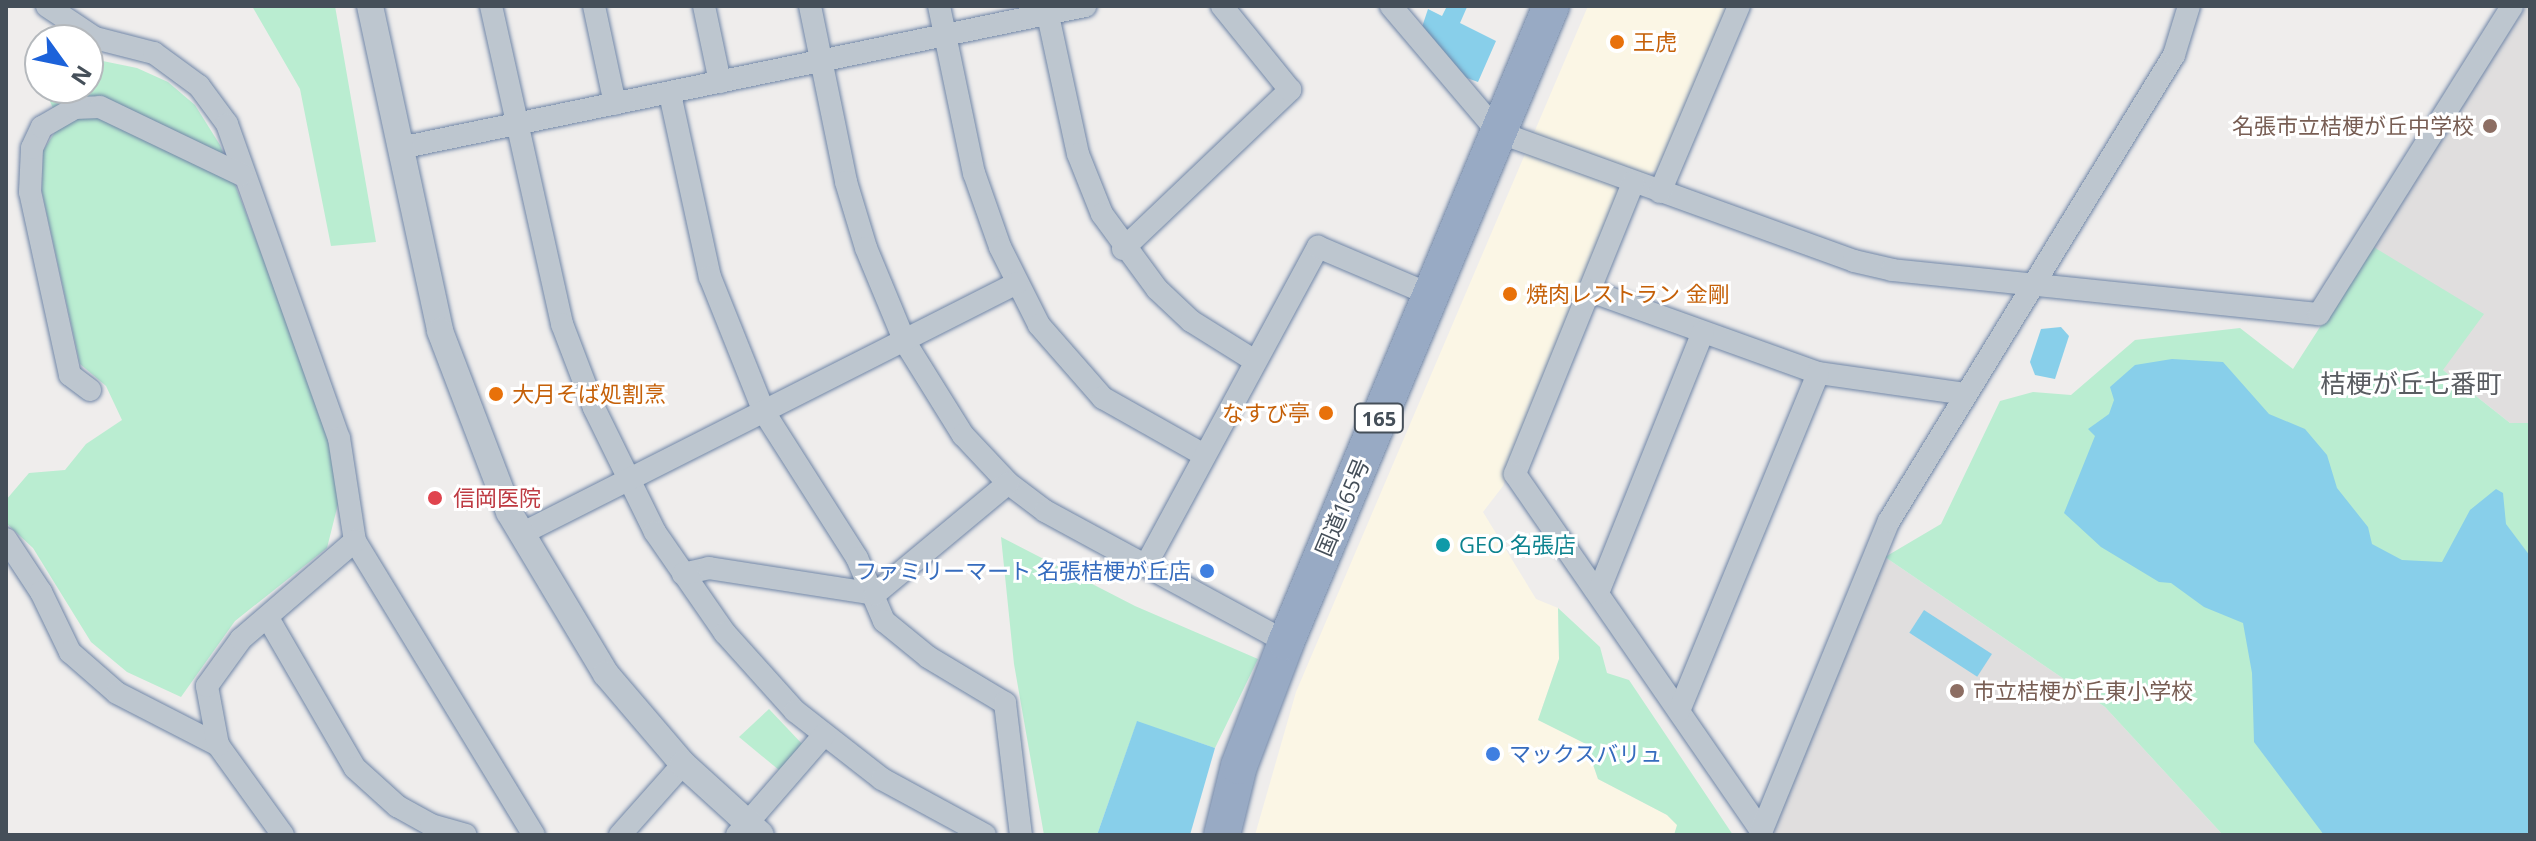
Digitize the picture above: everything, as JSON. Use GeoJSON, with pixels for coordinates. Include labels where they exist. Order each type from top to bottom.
{"type":"FeatureCollection","features":[{"type":"Feature","properties":{"kind":"highway","name":"国道165号"},"geometry":{"type":"LineString","coordinates":[[1222,835],[1239,766],[1286,642],[1551,6]]}},
{"type":"Feature","properties":{"kind":"street"},"geometry":{"type":"LineString","coordinates":[[47,6],[95,38],[154,53],[199,86],[227,124],[242,175],[339,438],[355,541],[534,835]]}},
{"type":"Feature","properties":{"kind":"street"},"geometry":{"type":"LineString","coordinates":[[370,6],[440,331],[482,450],[521,534],[599,664],[683,764],[748,831],[824,735]]}},
{"type":"Feature","properties":{"kind":"street"},"geometry":{"type":"LineString","coordinates":[[491,6],[562,324],[626,480],[683,574],[749,661],[824,735],[882,779],[985,835]]}},
{"type":"Feature","properties":{"kind":"street"},"geometry":{"type":"LineString","coordinates":[[594,6],[615,104]]}},
{"type":"Feature","properties":{"kind":"street"},"geometry":{"type":"LineString","coordinates":[[704,6],[720,82]]}},
{"type":"Feature","properties":{"kind":"street"},"geometry":{"type":"LineString","coordinates":[[810,6],[856,218],[905,342],[946,413],[1008,483],[1045,511],[1286,642]]}},
{"type":"Feature","properties":{"kind":"street"},"geometry":{"type":"LineString","coordinates":[[939,6],[974,173],[1017,283],[1039,325],[1084,381],[1122,412],[1204,455]]}},
{"type":"Feature","properties":{"kind":"street"},"geometry":{"type":"LineString","coordinates":[[400,148],[670,94],[1047,10],[1085,6]]}},
{"type":"Feature","properties":{"kind":"street"},"geometry":{"type":"LineString","coordinates":[[1123,249],[1290,90],[1222,6]]}},
{"type":"Feature","properties":{"kind":"street"},"geometry":{"type":"LineString","coordinates":[[1391,6],[1498,132],[1854,261],[2031,284],[2319,314],[2512,6]]}},
{"type":"Feature","properties":{"kind":"street"},"geometry":{"type":"LineString","coordinates":[[1660,192],[1739,6]]}},
{"type":"Feature","properties":{"kind":"street"},"geometry":{"type":"LineString","coordinates":[[1760,833],[1889,521],[2031,284],[2174,55],[2189,6]]}},
{"type":"Feature","properties":{"kind":"street"},"geometry":{"type":"LineString","coordinates":[[1047,10],[1085,177],[1123,249],[1191,321],[1255,361]]}},
{"type":"Feature","properties":{"kind":"street"},"geometry":{"type":"LineString","coordinates":[[670,94],[710,277],[764,412],[875,594],[884,621],[928,657],[1005,703],[1021,835]]}},
{"type":"Feature","properties":{"kind":"street"},"geometry":{"type":"LineString","coordinates":[[90,390],[70,375],[30,192],[32,148],[42,127],[75,108],[100,107],[242,175]]}},
{"type":"Feature","properties":{"kind":"street"},"geometry":{"type":"LineString","coordinates":[[1633,183],[1515,474],[1760,833]]}},
{"type":"Feature","properties":{"kind":"street"},"geometry":{"type":"LineString","coordinates":[[1146,565],[1318,247],[1431,295]]}},
{"type":"Feature","properties":{"kind":"street"},"geometry":{"type":"LineString","coordinates":[[521,534],[1017,283]]}},
{"type":"Feature","properties":{"kind":"street"},"geometry":{"type":"LineString","coordinates":[[1590,291],[1818,373],[1965,394]]}},
{"type":"Feature","properties":{"kind":"street"},"geometry":{"type":"LineString","coordinates":[[1598,593],[1703,332]]}},
{"type":"Feature","properties":{"kind":"street"},"geometry":{"type":"LineString","coordinates":[[1679,711],[1818,373]]}},
{"type":"Feature","properties":{"kind":"street"},"geometry":{"type":"LineString","coordinates":[[683,574],[709,568],[875,594],[1008,483]]}},
{"type":"Feature","properties":{"kind":"street"},"geometry":{"type":"LineString","coordinates":[[6,539],[41,592],[70,652],[117,693],[218,745]]}},
{"type":"Feature","properties":{"kind":"street"},"geometry":{"type":"LineString","coordinates":[[283,835],[218,745],[207,686],[241,639],[355,541]]}},
{"type":"Feature","properties":{"kind":"street"},"geometry":{"type":"LineString","coordinates":[[268,618],[355,768],[397,806],[431,825],[466,835]]}},
{"type":"Feature","properties":{"kind":"street"},"geometry":{"type":"LineString","coordinates":[[620,835],[683,764]]}},
{"type":"Feature","properties":{"kind":"shaded area"},"geometry":{"type":"Polygon","coordinates":[[[1588,6],[1730,6],[1661,168],[1645,175],[1592,261],[1503,486],[1483,512],[1536,599],[1558,608],[1559,659],[1538,720],[1586,744],[1598,779],[1667,815],[1678,825],[1674,835],[1255,835],[1296,692],[1588,6]]]}},
{"type":"Feature","properties":{"kind":"shaded area","name":"名張市立桔梗が丘中学校"},"geometry":{"type":"Polygon","coordinates":[[[2526,6],[2530,6],[2530,423],[2510,423],[2443,370],[2372,246],[2526,6]]]}},
{"type":"Feature","properties":{"kind":"shaded area","name":"市立桔梗が丘東小学校"},"geometry":{"type":"Polygon","coordinates":[[[1885,557],[2105,707],[2223,835],[1771,835],[1885,557]]]}},
{"type":"Feature","properties":{"kind":"green space"},"geometry":{"type":"Polygon","coordinates":[[[252,6],[335,6],[376,242],[331,246],[300,89],[252,6]]]}},
{"type":"Feature","properties":{"kind":"green space"},"geometry":{"type":"Polygon","coordinates":[[[104,61],[137,68],[168,82],[195,105],[220,145],[337,452],[339,500],[327,548],[235,621],[181,697],[127,672],[91,642],[33,548],[6,523],[6,500],[29,473],[65,470],[86,444],[122,420],[106,386],[80,364],[42,192],[43,151],[60,124],[51,104],[104,104],[104,61]]]}},
{"type":"Feature","properties":{"kind":"green space"},"geometry":{"type":"Polygon","coordinates":[[[2372,246],[2484,314],[2443,370],[2510,423],[2530,423],[2530,835],[2223,835],[2105,707],[1885,557],[1941,524],[2000,401],[2033,392],[2071,395],[2135,340],[2240,328],[2293,369],[2372,246]]]}},
{"type":"Feature","properties":{"kind":"green space"},"geometry":{"type":"Polygon","coordinates":[[[1001,537],[1135,606],[1258,659],[1215,748],[1137,722],[1097,835],[1044,835],[1014,664],[1001,537]]]}},
{"type":"Feature","properties":{"kind":"green space"},"geometry":{"type":"Polygon","coordinates":[[[1558,608],[1600,647],[1607,673],[1629,680],[1733,835],[1674,835],[1677,825],[1667,815],[1598,779],[1586,744],[1538,720],[1559,659],[1558,608]]]}},
{"type":"Feature","properties":{"kind":"green space"},"geometry":{"type":"Polygon","coordinates":[[[769,709],[805,747],[785,775],[739,737],[769,709]]]}},
{"type":"Feature","properties":{"kind":"water"},"geometry":{"type":"Polygon","coordinates":[[[1447,6],[1467,7],[1460,23],[1496,41],[1478,82],[1453,73],[1422,27],[1428,9],[1442,16],[1447,6]]]}},
{"type":"Feature","properties":{"kind":"water"},"geometry":{"type":"Polygon","coordinates":[[[2061,327],[2069,336],[2055,379],[2035,375],[2030,362],[2041,329],[2061,327]]]}},
{"type":"Feature","properties":{"kind":"water"},"geometry":{"type":"Polygon","coordinates":[[[2172,359],[2223,362],[2269,414],[2305,429],[2327,455],[2337,488],[2368,527],[2372,544],[2402,560],[2442,562],[2470,510],[2496,489],[2503,493],[2506,524],[2530,556],[2530,835],[2324,835],[2254,742],[2252,673],[2243,623],[2204,607],[2171,583],[2159,582],[2101,547],[2064,513],[2095,436],[2088,429],[2109,414],[2114,400],[2110,387],[2135,365],[2172,359]]]}},
{"type":"Feature","properties":{"kind":"water"},"geometry":{"type":"Polygon","coordinates":[[[1924,610],[1992,654],[1977,677],[1909,633],[1924,610]]]}},
{"type":"Feature","properties":{"kind":"water"},"geometry":{"type":"Polygon","coordinates":[[[1137,721],[1215,748],[1190,835],[1097,835],[1137,721]]]}},
{"type":"Feature","properties":{"kind":"place","name":"王虎"},"geometry":{"type":"Point","coordinates":[1617,42]}},
{"type":"Feature","properties":{"kind":"place","name":"名張市立桔梗が丘中学校"},"geometry":{"type":"Point","coordinates":[2490,126]}},
{"type":"Feature","properties":{"kind":"place","name":"焼肉レストラン 金剛"},"geometry":{"type":"Point","coordinates":[1510,294]}},
{"type":"Feature","properties":{"kind":"place","name":"大月そば処割烹"},"geometry":{"type":"Point","coordinates":[496,394]}},
{"type":"Feature","properties":{"kind":"place","name":"なすび亭"},"geometry":{"type":"Point","coordinates":[1326,413]}},
{"type":"Feature","properties":{"kind":"place","name":"信岡医院"},"geometry":{"type":"Point","coordinates":[435,498]}},
{"type":"Feature","properties":{"kind":"place","name":"GEO 名張店"},"geometry":{"type":"Point","coordinates":[1443,545]}},
{"type":"Feature","properties":{"kind":"place","name":"ファミリーマート 名張桔梗が丘店"},"geometry":{"type":"Point","coordinates":[1207,571]}},
{"type":"Feature","properties":{"kind":"place","name":"市立桔梗が丘東小学校"},"geometry":{"type":"Point","coordinates":[1957,691]}},
{"type":"Feature","properties":{"kind":"place","name":"マックスバリュ"},"geometry":{"type":"Point","coordinates":[1493,754]}},
{"type":"Feature","properties":{"kind":"district","name":"桔梗が丘七番町"},"geometry":{"type":"Point","coordinates":[2411,384]}}]}
